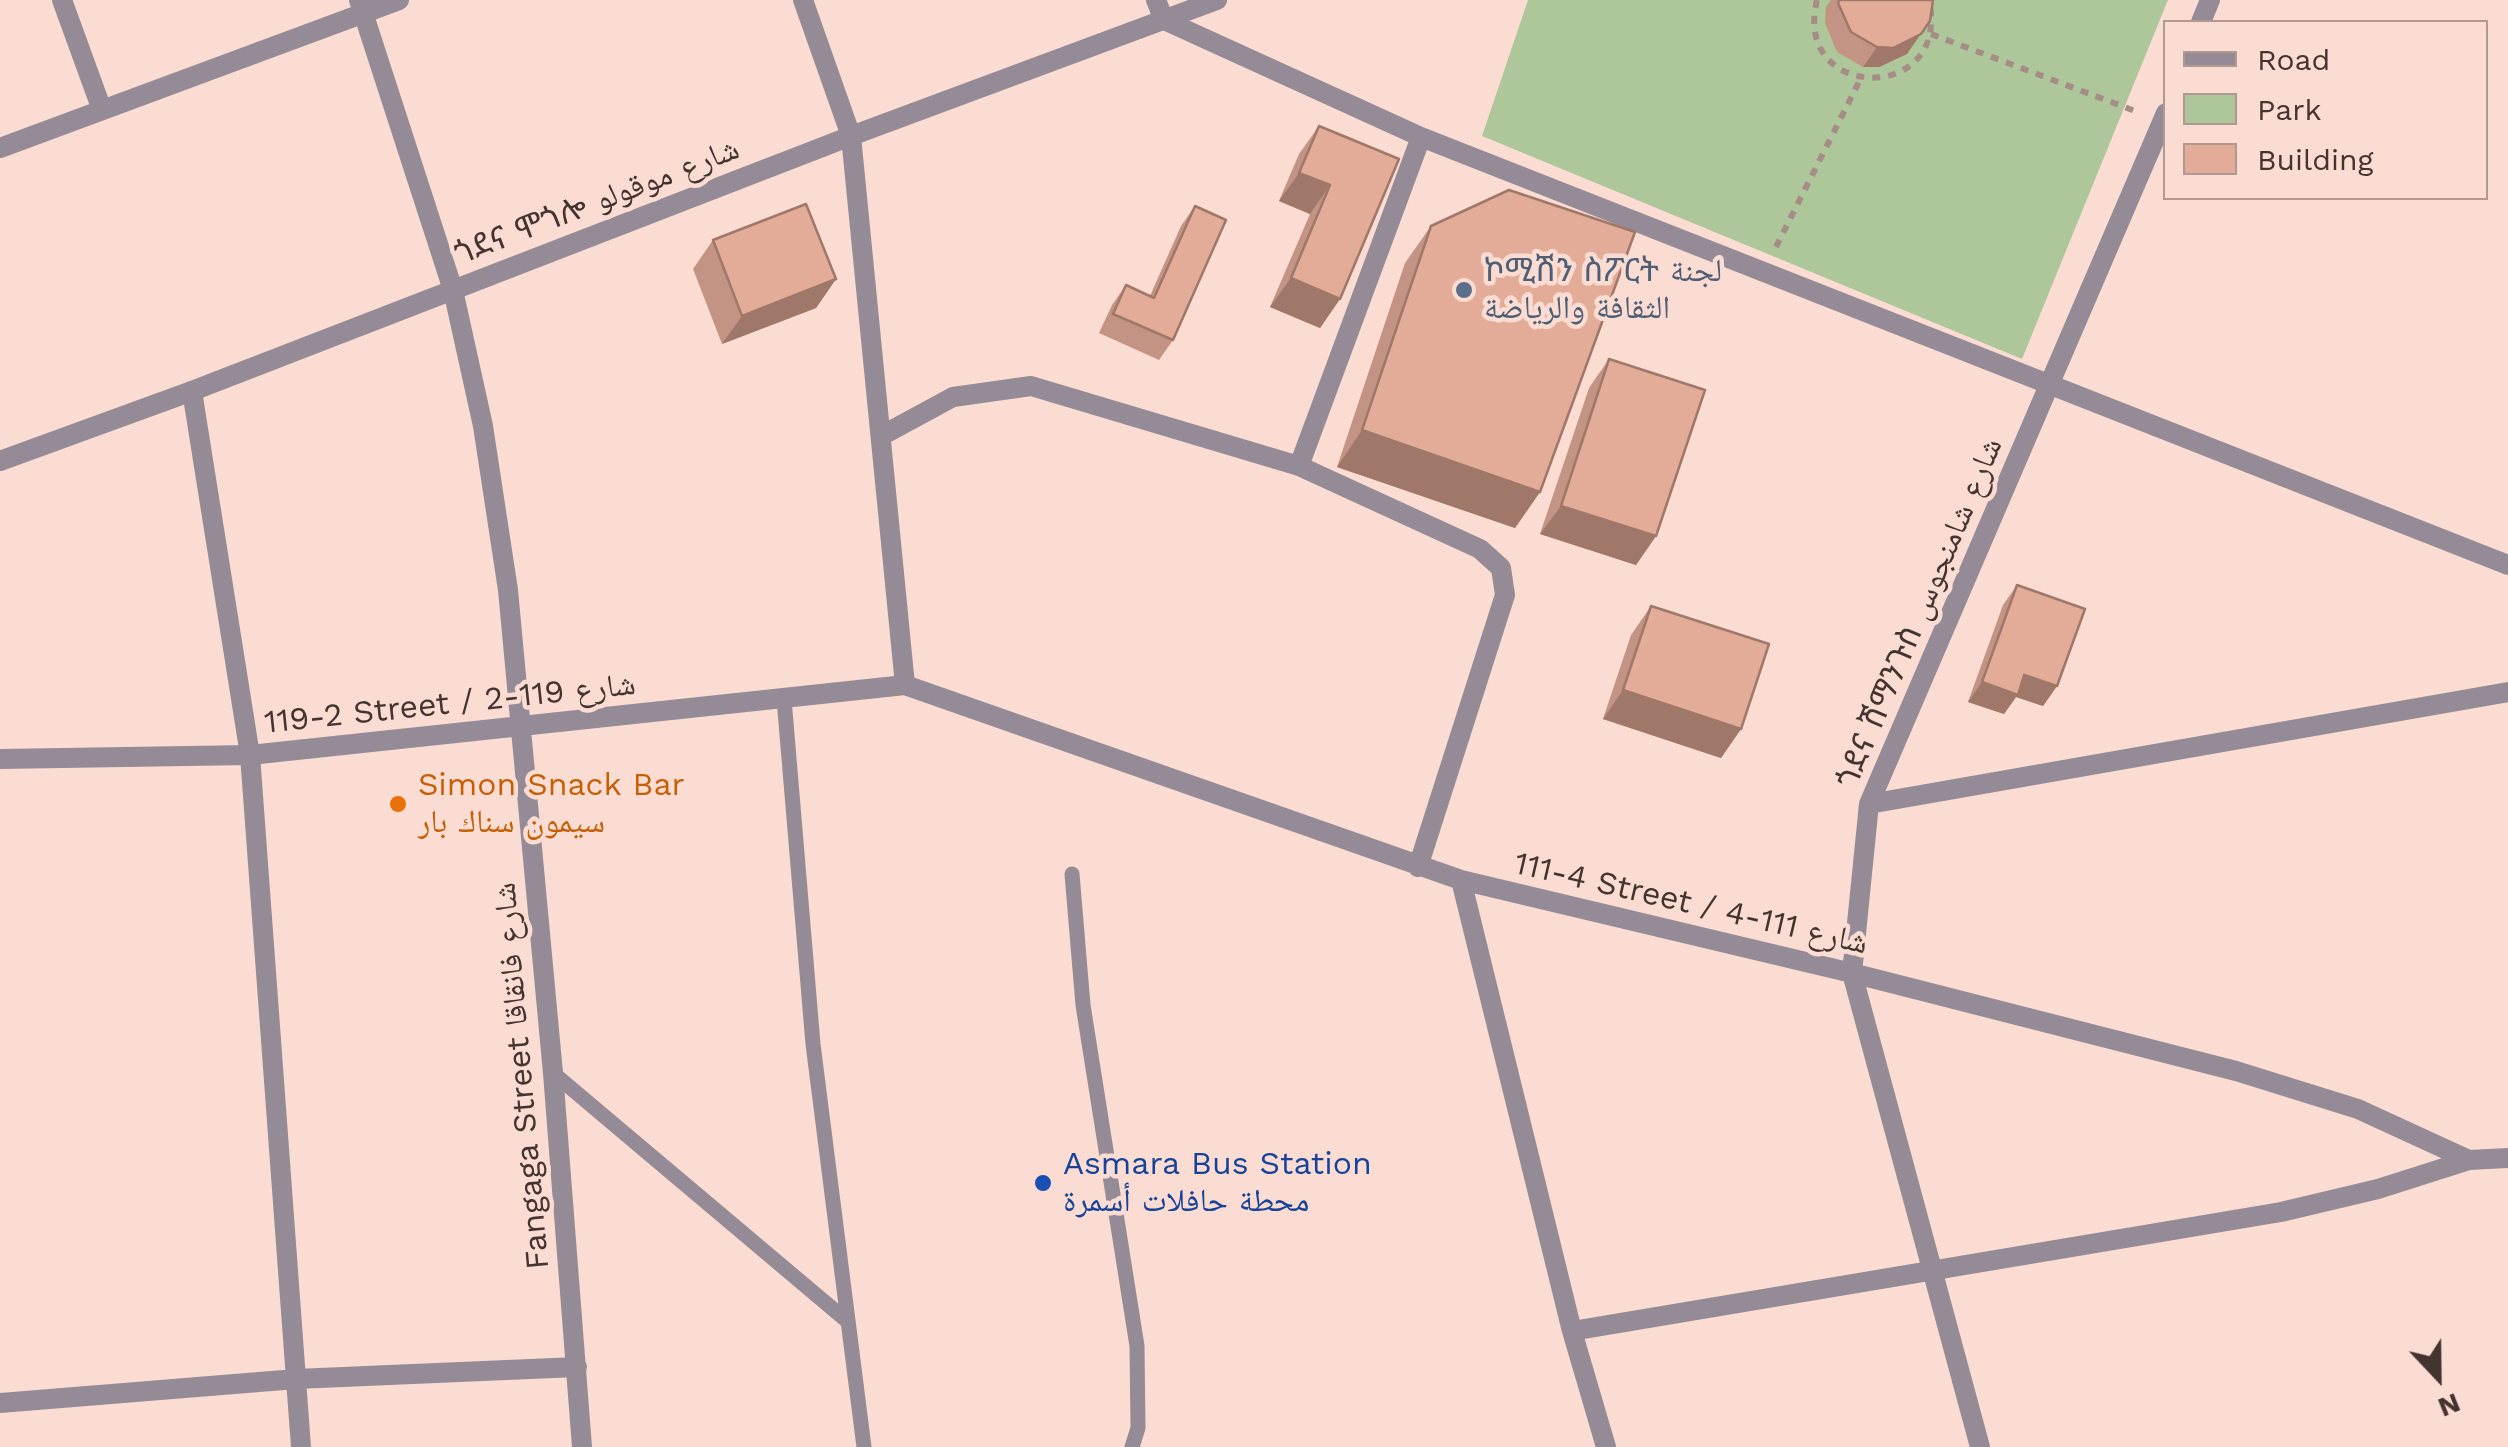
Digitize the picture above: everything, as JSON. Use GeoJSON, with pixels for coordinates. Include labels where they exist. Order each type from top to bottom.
{"type":"FeatureCollection","features":[{"type":"Feature","properties":{"kind":"street"},"geometry":{"type":"LineString","coordinates":[[62,0],[102,110]]}},
{"type":"Feature","properties":{"kind":"street"},"geometry":{"type":"LineString","coordinates":[[0,148],[362,6],[399,0]]}},
{"type":"Feature","properties":{"kind":"street"},"geometry":{"type":"LineString","coordinates":[[803,0],[852,136],[906,685]]}},
{"type":"Feature","properties":{"kind":"street","name":"ጎደና ሞጎሎ شارع موقولو"},"geometry":{"type":"LineString","coordinates":[[0,461],[192,391],[852,136],[1160,10],[1217,0]]}},
{"type":"Feature","properties":{"kind":"street","name":"Fangaga Street شارع فانقاقا"},"geometry":{"type":"LineString","coordinates":[[362,6],[453,290],[486,444],[508,590],[553,1072],[582,1447]]}},
{"type":"Feature","properties":{"kind":"street"},"geometry":{"type":"LineString","coordinates":[[1160,10],[1421,137],[2508,565]]}},
{"type":"Feature","properties":{"kind":"street","name":"ጎደና ሽማንጉስ شارع شامنجوس"},"geometry":{"type":"LineString","coordinates":[[1980,1447],[1852,973],[1869,804],[2163,119]]}},
{"type":"Feature","properties":{"kind":"street"},"geometry":{"type":"LineString","coordinates":[[1299,466],[1421,137]]}},
{"type":"Feature","properties":{"kind":"street"},"geometry":{"type":"LineString","coordinates":[[881,436],[953,397],[1031,386],[1299,466],[1480,549],[1501,568],[1505,595],[1418,867]]}},
{"type":"Feature","properties":{"kind":"street"},"geometry":{"type":"LineString","coordinates":[[192,391],[250,755],[301,1447]]}},
{"type":"Feature","properties":{"kind":"street","name":"119-2 Street / شارع 119-2"},"geometry":{"type":"LineString","coordinates":[[0,759],[250,755],[906,685]]}},
{"type":"Feature","properties":{"kind":"street","name":"111-4 Street / شارع 111-4"},"geometry":{"type":"LineString","coordinates":[[906,685],[1418,867],[2236,1071],[2358,1109],[2469,1160]]}},
{"type":"Feature","properties":{"kind":"street"},"geometry":{"type":"LineString","coordinates":[[1869,804],[2508,692]]}},
{"type":"Feature","properties":{"kind":"street"},"geometry":{"type":"LineString","coordinates":[[1461,880],[1572,1331],[1606,1447]]}},
{"type":"Feature","properties":{"kind":"street"},"geometry":{"type":"LineString","coordinates":[[1572,1331],[2281,1212],[2378,1190],[2469,1160],[2508,1158]]}},
{"type":"Feature","properties":{"kind":"street"},"geometry":{"type":"LineString","coordinates":[[0,1403],[296,1379],[577,1367]]}},
{"type":"Feature","properties":{"kind":"lane"},"geometry":{"type":"LineString","coordinates":[[784,699],[813,1044],[864,1447]]}},
{"type":"Feature","properties":{"kind":"lane"},"geometry":{"type":"LineString","coordinates":[[1072,874],[1083,1004],[1138,1346],[1138,1428],[1132,1447]]}},
{"type":"Feature","properties":{"kind":"lane"},"geometry":{"type":"LineString","coordinates":[[553,1072],[846,1320]]}},
{"type":"Feature","properties":{"kind":"path"},"geometry":{"type":"LineString","coordinates":[[1817,0],[1813,16],[1820,49],[1830,62],[1860,78],[1878,79],[1896,74],[1924,51],[1931,34],[1929,0]]}},
{"type":"Feature","properties":{"kind":"path"},"geometry":{"type":"LineString","coordinates":[[1931,34],[2163,117]]}},
{"type":"Feature","properties":{"kind":"path"},"geometry":{"type":"LineString","coordinates":[[1764,272],[1860,78]]}},
{"type":"Feature","properties":{"kind":"green space"},"geometry":{"type":"Polygon","coordinates":[[[1528,0],[2168,0],[2022,359],[1482,136],[1528,0]]]}},
{"type":"Feature","properties":{"kind":"building"},"geometry":{"type":"Polygon","coordinates":[[[1839,0],[1933,0],[1930,21],[1921,34],[1893,48],[1877,47],[1851,32],[1839,0]]]}},
{"type":"Feature","properties":{"kind":"building"},"geometry":{"type":"Polygon","coordinates":[[[1319,126],[1399,159],[1340,299],[1291,278],[1330,185],[1299,173],[1319,126]]]}},
{"type":"Feature","properties":{"kind":"building"},"geometry":{"type":"Polygon","coordinates":[[[1509,190],[1635,232],[1540,492],[1362,430],[1431,226],[1509,190]]]}},
{"type":"Feature","properties":{"kind":"building"},"geometry":{"type":"Polygon","coordinates":[[[806,204],[836,279],[742,316],[713,240],[806,204]]]}},
{"type":"Feature","properties":{"kind":"building"},"geometry":{"type":"Polygon","coordinates":[[[1195,206],[1226,220],[1173,340],[1113,314],[1126,285],[1154,298],[1195,206]]]}},
{"type":"Feature","properties":{"kind":"building"},"geometry":{"type":"Polygon","coordinates":[[[1609,359],[1705,390],[1656,536],[1561,506],[1609,359]]]}},
{"type":"Feature","properties":{"kind":"building"},"geometry":{"type":"Polygon","coordinates":[[[2017,585],[2085,609],[2057,686],[2024,675],[2018,695],[1982,682],[2017,585]]]}},
{"type":"Feature","properties":{"kind":"building"},"geometry":{"type":"Polygon","coordinates":[[[1651,606],[1769,644],[1741,729],[1623,690],[1651,606]]]}},
{"type":"Feature","properties":{"kind":"place","name":"ኮሚሽን ስፖርት لجنة الثقافة والرياضة"},"geometry":{"type":"Point","coordinates":[1464,290]}},
{"type":"Feature","properties":{"kind":"place","name":"Simon Snack Bar سيمون سناك بار"},"geometry":{"type":"Point","coordinates":[398,804]}},
{"type":"Feature","properties":{"kind":"place","name":"Asmara Bus Station محطة حافلات أسمرة"},"geometry":{"type":"Point","coordinates":[1043,1183]}}]}
